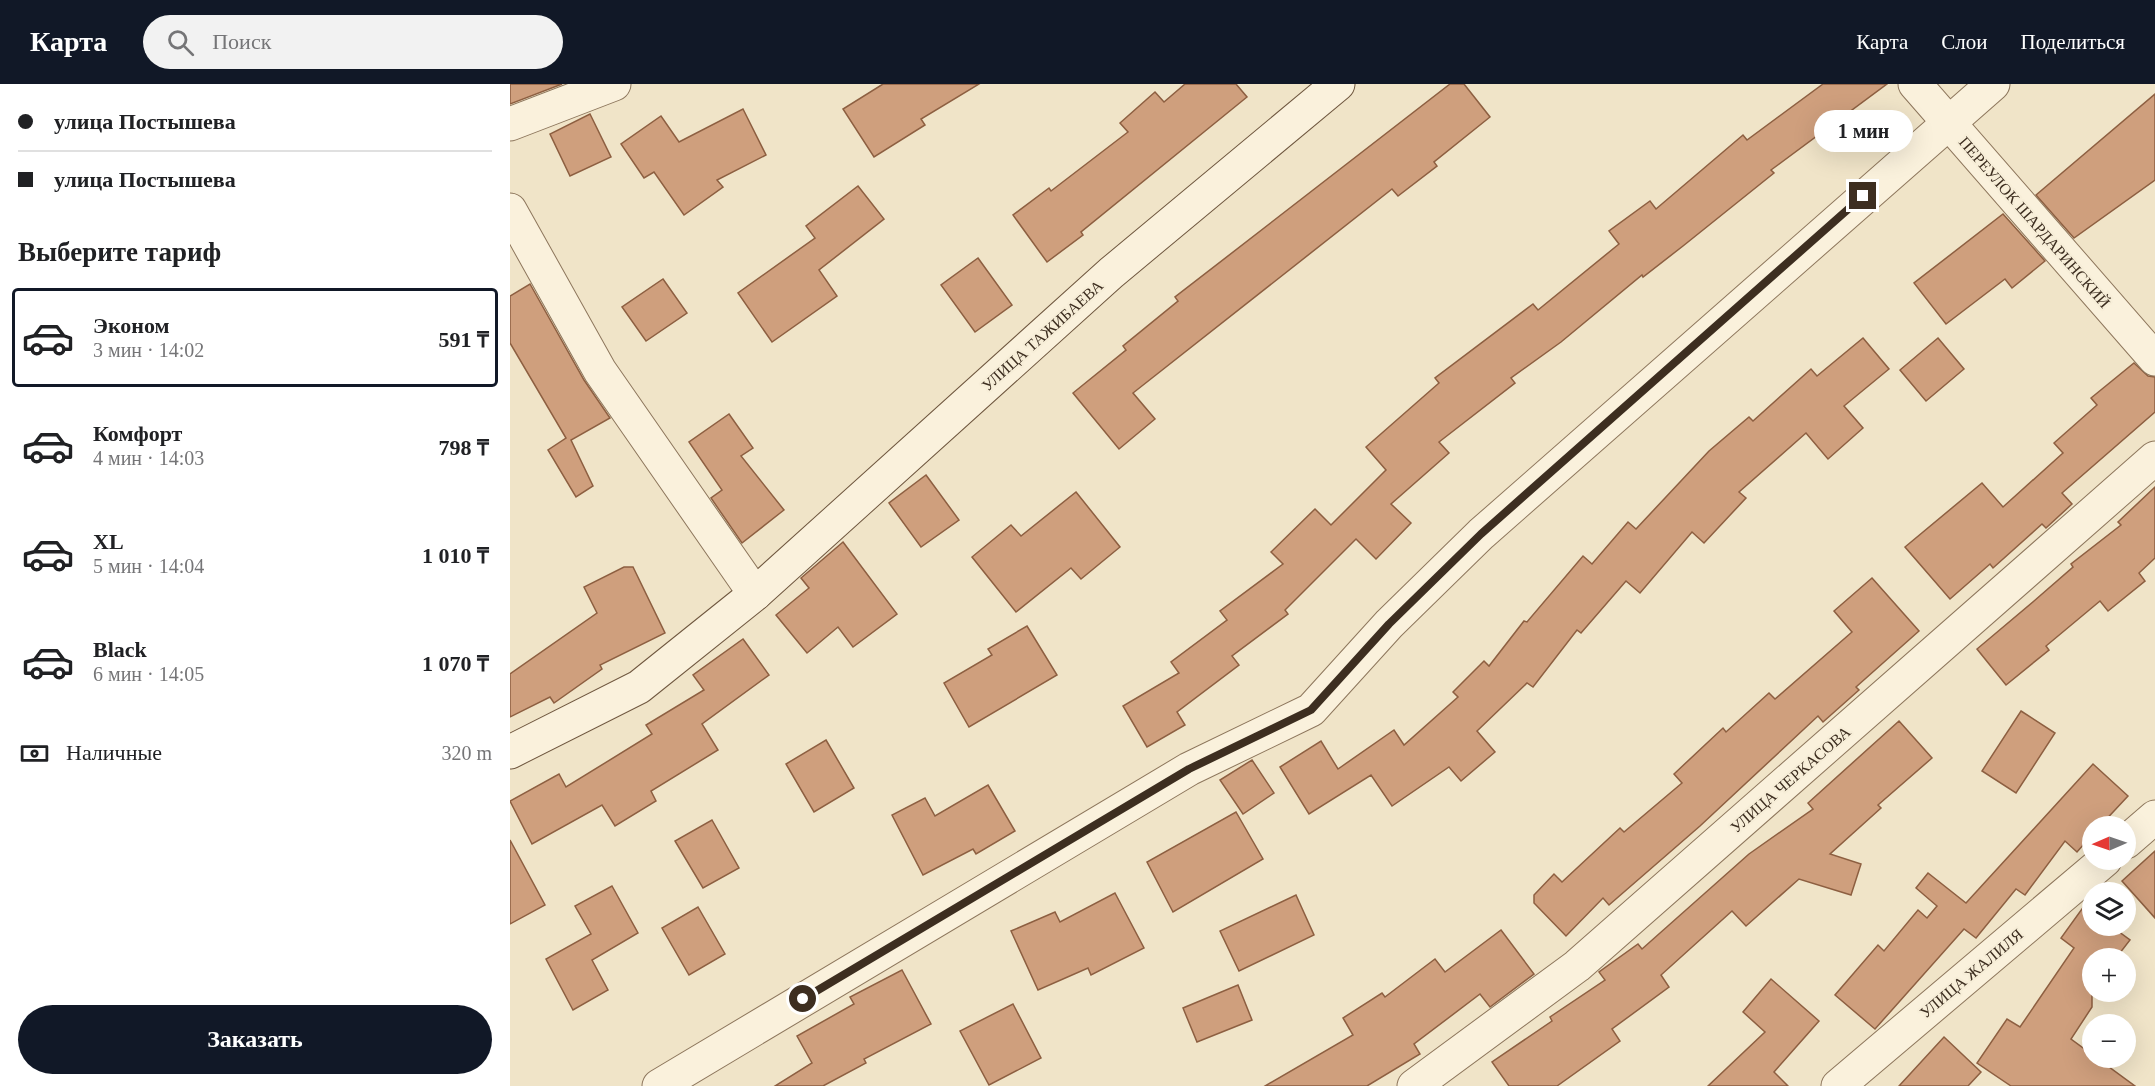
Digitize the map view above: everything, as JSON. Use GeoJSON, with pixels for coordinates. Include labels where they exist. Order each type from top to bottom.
{"type":"FeatureCollection","features":[{"type":"Feature","properties":{"kind":"street"},"geometry":{"type":"LineString","coordinates":[[510,124],[614,84]]}},
{"type":"Feature","properties":{"kind":"street","name":"УЛИЦА ТАЖИБАЕВА"},"geometry":{"type":"LineString","coordinates":[[510,752],[639,687],[755,594],[1111,273],[1338,84]]}},
{"type":"Feature","properties":{"kind":"street","name":"ПЕРЕУЛОК ШАРДАРИНСКИЙ"},"geometry":{"type":"LineString","coordinates":[[1915,84],[2155,359]]}},
{"type":"Feature","properties":{"kind":"street"},"geometry":{"type":"LineString","coordinates":[[659,1086],[1189,769],[1311,710],[1389,624],[1481,534],[1947,122],[1993,84]]}},
{"type":"Feature","properties":{"kind":"street"},"geometry":{"type":"LineString","coordinates":[[510,210],[600,371],[755,594]]}},
{"type":"Feature","properties":{"kind":"street","name":"УЛИЦА ЧЕРКАСОВА"},"geometry":{"type":"LineString","coordinates":[[1414,1086],[1577,966],[2155,458]]}},
{"type":"Feature","properties":{"kind":"street"},"geometry":{"type":"LineString","coordinates":[[2136,833],[2155,817]]}},
{"type":"Feature","properties":{"kind":"street","name":"УЛИЦА ЖАЛИЛЯ"},"geometry":{"type":"LineString","coordinates":[[1838,1086],[2093,870]]}},
{"type":"Feature","properties":{"kind":"building"},"geometry":{"type":"Polygon","coordinates":[[[510,84],[562,84],[510,104],[510,84]]]}},
{"type":"Feature","properties":{"kind":"building"},"geometry":{"type":"Polygon","coordinates":[[[883,84],[979,84],[921,119],[925,125],[874,157],[843,109],[883,84]]]}},
{"type":"Feature","properties":{"kind":"building"},"geometry":{"type":"Polygon","coordinates":[[[1185,84],[1236,84],[1247,97],[1081,232],[1083,235],[1047,262],[1013,215],[1049,188],[1051,191],[1128,132],[1120,123],[1155,92],[1164,102],[1185,84]]]}},
{"type":"Feature","properties":{"kind":"building"},"geometry":{"type":"Polygon","coordinates":[[[1450,84],[1464,84],[1490,117],[1434,162],[1437,166],[1398,196],[1392,189],[1133,393],[1155,419],[1119,449],[1073,393],[1126,350],[1123,346],[1178,301],[1175,297],[1450,84]]]}},
{"type":"Feature","properties":{"kind":"building"},"geometry":{"type":"Polygon","coordinates":[[[1823,84],[1887,84],[1771,170],[1774,173],[1643,277],[1642,275],[1561,342],[1511,378],[1515,383],[1439,442],[1449,453],[1391,504],[1411,523],[1376,559],[1356,539],[1285,610],[1288,614],[1232,656],[1239,665],[1177,712],[1185,725],[1147,747],[1123,706],[1179,673],[1171,662],[1227,620],[1220,611],[1283,564],[1271,552],[1315,509],[1331,525],[1386,470],[1366,447],[1439,383],[1435,378],[1533,304],[1538,310],[1619,244],[1609,231],[1650,201],[1656,209],[1743,135],[1747,140],[1823,84]]]}},
{"type":"Feature","properties":{"kind":"building"},"geometry":{"type":"Polygon","coordinates":[[[2155,94],[2155,180],[2074,238],[2036,195],[2155,94]]]}},
{"type":"Feature","properties":{"kind":"building"},"geometry":{"type":"Polygon","coordinates":[[[743,109],[766,155],[717,180],[723,187],[684,215],[654,172],[644,178],[621,144],[661,116],[679,142],[743,109]]]}},
{"type":"Feature","properties":{"kind":"building"},"geometry":{"type":"Polygon","coordinates":[[[590,114],[611,157],[570,176],[550,134],[590,114]]]}},
{"type":"Feature","properties":{"kind":"building"},"geometry":{"type":"Polygon","coordinates":[[[858,186],[884,219],[819,270],[837,296],[772,342],[738,293],[815,238],[806,226],[858,186]]]}},
{"type":"Feature","properties":{"kind":"building"},"geometry":{"type":"Polygon","coordinates":[[[2003,214],[2045,261],[2012,288],[2005,279],[1946,324],[1914,283],[2003,214]]]}},
{"type":"Feature","properties":{"kind":"building"},"geometry":{"type":"Polygon","coordinates":[[[978,258],[1012,305],[975,332],[941,285],[978,258]]]}},
{"type":"Feature","properties":{"kind":"building"},"geometry":{"type":"Polygon","coordinates":[[[663,279],[687,313],[646,341],[622,307],[663,279]]]}},
{"type":"Feature","properties":{"kind":"building"},"geometry":{"type":"Polygon","coordinates":[[[530,284],[584,380],[610,418],[571,440],[593,486],[576,497],[548,450],[566,438],[510,343],[510,296],[530,284]]]}},
{"type":"Feature","properties":{"kind":"building"},"geometry":{"type":"Polygon","coordinates":[[[1863,338],[1889,369],[1844,406],[1863,428],[1828,459],[1806,433],[1739,492],[1746,498],[1704,543],[1692,532],[1640,593],[1626,581],[1581,633],[1577,630],[1533,687],[1527,683],[1477,731],[1495,752],[1461,781],[1449,767],[1392,806],[1371,775],[1309,814],[1280,767],[1321,741],[1338,769],[1394,730],[1404,745],[1458,697],[1453,692],[1484,661],[1489,666],[1524,621],[1527,622],[1583,556],[1592,564],[1628,522],[1636,529],[1709,451],[1749,417],[1753,421],[1811,369],[1817,376],[1863,338]]]}},
{"type":"Feature","properties":{"kind":"building"},"geometry":{"type":"Polygon","coordinates":[[[1938,338],[1964,369],[1926,401],[1900,370],[1938,338]]]}},
{"type":"Feature","properties":{"kind":"building"},"geometry":{"type":"Polygon","coordinates":[[[2134,363],[2148,376],[2155,377],[2155,412],[2062,493],[2072,504],[2046,528],[2042,524],[1993,568],[1990,564],[1950,599],[1905,547],[1982,483],[2003,507],[2063,453],[2054,443],[2097,405],[2091,398],[2134,363]]]}},
{"type":"Feature","properties":{"kind":"building"},"geometry":{"type":"Polygon","coordinates":[[[729,414],[753,448],[741,456],[784,510],[742,543],[711,498],[722,490],[689,442],[729,414]]]}},
{"type":"Feature","properties":{"kind":"building"},"geometry":{"type":"Polygon","coordinates":[[[926,475],[959,520],[921,547],[889,503],[926,475]]]}},
{"type":"Feature","properties":{"kind":"building"},"geometry":{"type":"Polygon","coordinates":[[[2155,487],[2155,558],[2139,573],[2145,581],[2108,611],[2100,601],[2046,646],[2049,650],[2006,685],[1977,649],[2073,567],[2071,564],[2121,525],[2118,522],[2155,487]]]}},
{"type":"Feature","properties":{"kind":"building"},"geometry":{"type":"Polygon","coordinates":[[[1076,492],[1120,547],[1081,579],[1071,568],[1016,612],[972,557],[1011,525],[1021,536],[1076,492]]]}},
{"type":"Feature","properties":{"kind":"building"},"geometry":{"type":"Polygon","coordinates":[[[843,542],[897,614],[853,647],[838,627],[807,653],[776,615],[809,588],[801,578],[843,542]]]}},
{"type":"Feature","properties":{"kind":"building"},"geometry":{"type":"Polygon","coordinates":[[[624,567],[633,567],[665,633],[600,665],[602,669],[554,703],[550,697],[510,717],[510,674],[597,613],[584,587],[624,567]]]}},
{"type":"Feature","properties":{"kind":"building"},"geometry":{"type":"Polygon","coordinates":[[[1872,578],[1919,631],[1856,687],[1859,690],[1823,722],[1818,716],[1700,826],[1609,905],[1603,898],[1566,936],[1534,903],[1534,895],[1554,874],[1562,882],[1620,828],[1624,832],[1682,783],[1674,774],[1723,728],[1726,732],[1769,693],[1775,699],[1852,632],[1834,611],[1872,578]]]}},
{"type":"Feature","properties":{"kind":"building"},"geometry":{"type":"Polygon","coordinates":[[[1027,626],[1057,675],[969,727],[944,683],[992,655],[988,649],[1027,626]]]}},
{"type":"Feature","properties":{"kind":"building"},"geometry":{"type":"Polygon","coordinates":[[[743,639],[769,675],[702,724],[718,750],[651,791],[656,801],[615,826],[602,805],[532,844],[510,801],[559,774],[566,787],[652,734],[646,725],[704,690],[693,675],[743,639]]]}},
{"type":"Feature","properties":{"kind":"building"},"geometry":{"type":"Polygon","coordinates":[[[2021,711],[2055,733],[2016,793],[1982,771],[2021,711]]]}},
{"type":"Feature","properties":{"kind":"building"},"geometry":{"type":"Polygon","coordinates":[[[1899,721],[1932,758],[1878,805],[1881,808],[1830,854],[1861,864],[1851,895],[1799,879],[1746,926],[1732,911],[1661,975],[1669,987],[1612,1029],[1620,1041],[1557,1086],[1509,1086],[1492,1062],[1552,1021],[1550,1017],[1605,980],[1599,972],[1638,944],[1642,949],[1749,854],[1813,809],[1808,803],[1899,721]]]}},
{"type":"Feature","properties":{"kind":"building"},"geometry":{"type":"Polygon","coordinates":[[[826,740],[854,788],[814,812],[786,764],[826,740]]]}},
{"type":"Feature","properties":{"kind":"building"},"geometry":{"type":"Polygon","coordinates":[[[1252,760],[1274,793],[1243,814],[1220,780],[1252,760]]]}},
{"type":"Feature","properties":{"kind":"building"},"geometry":{"type":"Polygon","coordinates":[[[2093,764],[2128,796],[2109,816],[2082,816],[2082,846],[2077,852],[2065,841],[2025,895],[2016,889],[1976,938],[1964,929],[1875,1029],[1835,995],[1878,945],[1884,951],[1918,910],[1927,918],[1937,906],[1916,888],[1928,873],[1966,903],[2093,764]]]}},
{"type":"Feature","properties":{"kind":"building"},"geometry":{"type":"Polygon","coordinates":[[[988,785],[1015,831],[976,854],[973,849],[923,875],[892,815],[925,798],[935,816],[988,785]]]}},
{"type":"Feature","properties":{"kind":"building"},"geometry":{"type":"Polygon","coordinates":[[[1236,812],[1263,859],[1173,912],[1147,862],[1236,812]]]}},
{"type":"Feature","properties":{"kind":"building"},"geometry":{"type":"Polygon","coordinates":[[[712,820],[739,868],[703,888],[675,841],[712,820]]]}},
{"type":"Feature","properties":{"kind":"building"},"geometry":{"type":"Polygon","coordinates":[[[510,840],[545,905],[510,924],[510,840]]]}},
{"type":"Feature","properties":{"kind":"building"},"geometry":{"type":"Polygon","coordinates":[[[2155,851],[2155,918],[2136,897],[2136,882],[2122,881],[2155,851]]]}},
{"type":"Feature","properties":{"kind":"building"},"geometry":{"type":"Polygon","coordinates":[[[612,886],[638,933],[592,960],[608,990],[573,1010],[546,959],[591,934],[575,906],[612,886]]]}},
{"type":"Feature","properties":{"kind":"building"},"geometry":{"type":"Polygon","coordinates":[[[1115,893],[1144,948],[1091,975],[1088,968],[1038,990],[1011,931],[1055,912],[1060,922],[1115,893]]]}},
{"type":"Feature","properties":{"kind":"building"},"geometry":{"type":"Polygon","coordinates":[[[1296,895],[1314,935],[1239,971],[1220,931],[1296,895]]]}},
{"type":"Feature","properties":{"kind":"building"},"geometry":{"type":"Polygon","coordinates":[[[698,907],[725,954],[689,975],[662,928],[698,907]]]}},
{"type":"Feature","properties":{"kind":"building"},"geometry":{"type":"Polygon","coordinates":[[[2082,909],[2082,936],[2125,936],[2130,940],[2124,948],[2082,948],[2082,1002],[2092,1002],[2092,1007],[2087,1014],[2082,1014],[2082,1022],[2071,1039],[2082,1047],[2082,1068],[2110,1068],[2135,1086],[2011,1086],[1977,1063],[2007,1019],[2020,1027],[2074,948],[2061,938],[2082,909]]]}},
{"type":"Feature","properties":{"kind":"building"},"geometry":{"type":"Polygon","coordinates":[[[1501,930],[1534,974],[1490,1007],[1480,994],[1414,1044],[1420,1054],[1367,1086],[1265,1086],[1353,1035],[1343,1018],[1382,993],[1385,997],[1435,959],[1445,972],[1501,930]]]}},
{"type":"Feature","properties":{"kind":"building"},"geometry":{"type":"Polygon","coordinates":[[[902,970],[931,1024],[864,1059],[866,1063],[823,1086],[775,1086],[812,1063],[797,1036],[854,1004],[850,997],[902,970]]]}},
{"type":"Feature","properties":{"kind":"building"},"geometry":{"type":"Polygon","coordinates":[[[1771,979],[1819,1021],[1774,1072],[1788,1086],[1708,1086],[1765,1032],[1743,1012],[1771,979]]]}},
{"type":"Feature","properties":{"kind":"building"},"geometry":{"type":"Polygon","coordinates":[[[1238,985],[1252,1020],[1197,1042],[1183,1008],[1238,985]]]}},
{"type":"Feature","properties":{"kind":"building"},"geometry":{"type":"Polygon","coordinates":[[[1013,1004],[1041,1058],[989,1085],[960,1031],[1013,1004]]]}},
{"type":"Feature","properties":{"kind":"building"},"geometry":{"type":"Polygon","coordinates":[[[1944,1037],[1981,1072],[1968,1086],[1899,1086],[1944,1037]]]}},
{"type":"Feature","properties":{"kind":"route"},"geometry":{"type":"LineString","coordinates":[[803,999],[1189,769],[1311,710],[1389,624],[1481,534],[1863,196]]}}]}
